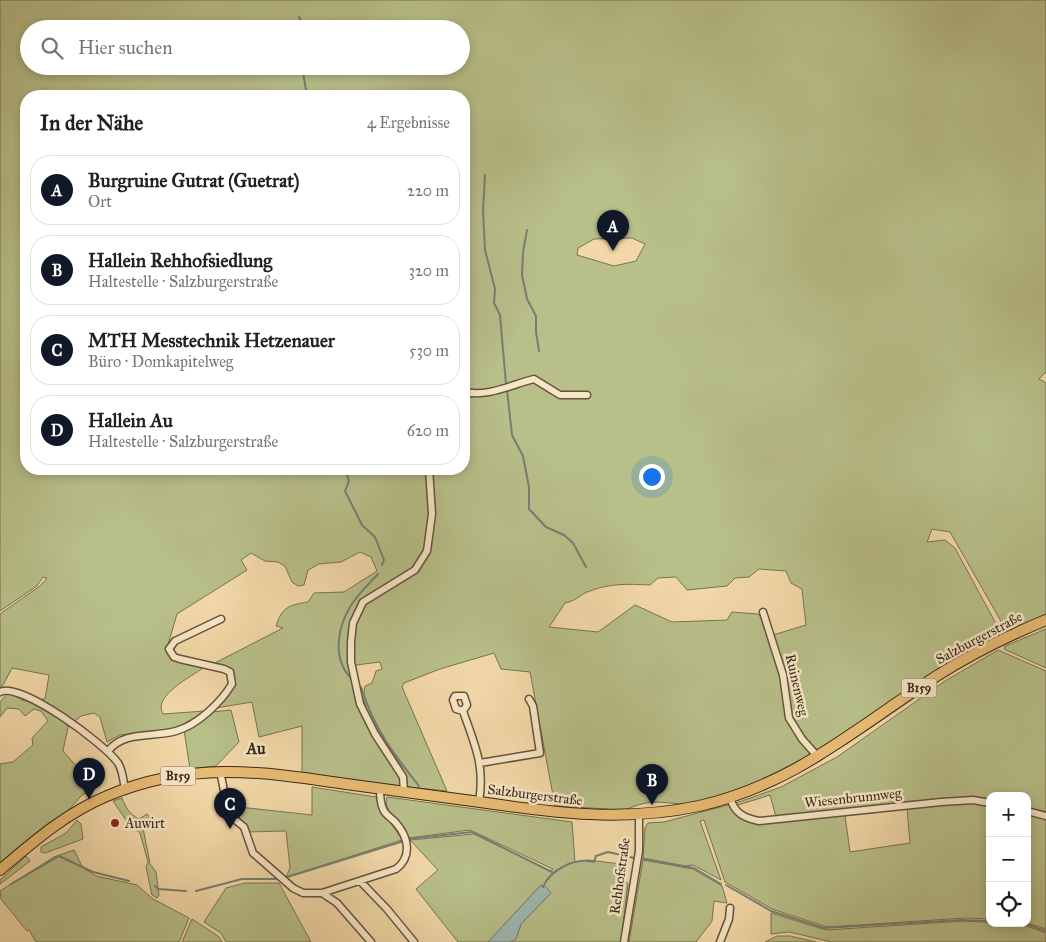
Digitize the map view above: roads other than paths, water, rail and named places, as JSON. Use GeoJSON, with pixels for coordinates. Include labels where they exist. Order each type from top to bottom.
{"type":"FeatureCollection","features":[{"type":"Feature","properties":{"kind":"main road","name":"Salzburgerstraße"},"geometry":{"type":"LineString","coordinates":[[0,870],[38,837],[76,812],[125,789],[169,777],[220,771],[272,773],[380,789],[404,788],[480,798],[576,815],[639,814],[698,806],[730,797],[776,780],[818,758],[958,662],[997,641],[1046,620]]}},
{"type":"Feature","properties":{"kind":"street"},"geometry":{"type":"LineString","coordinates":[[470,393],[493,393],[514,384],[534,380],[560,395],[587,395]]}},
{"type":"Feature","properties":{"kind":"street"},"geometry":{"type":"LineString","coordinates":[[404,788],[399,769],[375,734],[360,704],[350,662],[351,642],[353,623],[363,602],[415,570],[427,551],[432,514],[429,475]]}},
{"type":"Feature","properties":{"kind":"street","name":"Ruinenweg"},"geometry":{"type":"LineString","coordinates":[[763,612],[783,675],[789,718],[802,739],[818,758]]}},
{"type":"Feature","properties":{"kind":"street"},"geometry":{"type":"LineString","coordinates":[[108,751],[122,738],[177,731],[195,722],[228,692],[232,684],[230,672],[174,657],[169,649],[175,641],[221,620]]}},
{"type":"Feature","properties":{"kind":"street"},"geometry":{"type":"LineString","coordinates":[[0,692],[8,690],[49,708],[78,727],[108,751],[119,764],[125,789]]}},
{"type":"Feature","properties":{"kind":"street"},"geometry":{"type":"LineString","coordinates":[[480,763],[540,753],[533,706],[529,699]]}},
{"type":"Feature","properties":{"kind":"street"},"geometry":{"type":"LineString","coordinates":[[463,711],[480,763],[483,780],[480,798]]}},
{"type":"Feature","properties":{"kind":"street"},"geometry":{"type":"LineString","coordinates":[[220,771],[229,814],[244,827],[252,853],[293,888],[303,893],[322,893],[396,869],[403,864],[408,852],[405,840],[396,823],[383,810],[380,789]]}},
{"type":"Feature","properties":{"kind":"street","name":"Wiesenbrunnweg"},"geometry":{"type":"LineString","coordinates":[[730,797],[735,809],[742,816],[759,821],[941,802],[973,800],[986,802]]}},
{"type":"Feature","properties":{"kind":"street"},"geometry":{"type":"LineString","coordinates":[[1031,812],[1046,816]]}},
{"type":"Feature","properties":{"kind":"street","name":"Rehhofstraße"},"geometry":{"type":"LineString","coordinates":[[624,942],[639,851],[639,814]]}},
{"type":"Feature","properties":{"kind":"street"},"geometry":{"type":"LineString","coordinates":[[360,881],[387,909],[414,942]]}},
{"type":"Feature","properties":{"kind":"street"},"geometry":{"type":"LineString","coordinates":[[322,893],[337,903],[371,942]]}},
{"type":"Feature","properties":{"kind":"street"},"geometry":{"type":"LineString","coordinates":[[720,942],[729,919],[730,908]]}},
{"type":"Feature","properties":{"kind":"water"},"geometry":{"type":"Polygon","coordinates":[[[541,885],[546,887],[551,893],[521,924],[516,939],[510,942],[488,942],[541,885]]]}},
{"type":"Feature","properties":{"kind":"waterway"},"geometry":{"type":"LineString","coordinates":[[304,75],[306,90]]}},
{"type":"Feature","properties":{"kind":"waterway"},"geometry":{"type":"LineString","coordinates":[[485,175],[483,211],[485,250],[495,289],[494,303],[500,315],[506,384]]}},
{"type":"Feature","properties":{"kind":"waterway"},"geometry":{"type":"LineString","coordinates":[[527,230],[523,252],[522,275],[527,299],[536,316],[539,351]]}},
{"type":"Feature","properties":{"kind":"waterway"},"geometry":{"type":"LineString","coordinates":[[507,390],[512,435],[523,456],[529,487],[529,509],[546,527],[564,535],[573,543],[586,567]]}},
{"type":"Feature","properties":{"kind":"waterway"},"geometry":{"type":"LineString","coordinates":[[347,475],[349,481],[345,491],[362,525],[375,537],[384,560],[382,565]]}},
{"type":"Feature","properties":{"kind":"waterway"},"geometry":{"type":"LineString","coordinates":[[352,679],[341,663],[339,654],[342,625],[353,603],[378,574]]}},
{"type":"Feature","properties":{"kind":"waterway"},"geometry":{"type":"LineString","coordinates":[[361,687],[372,716],[385,740],[419,786]]}},
{"type":"Feature","properties":{"kind":"waterway"},"geometry":{"type":"LineString","coordinates":[[408,839],[472,832],[552,872]]}},
{"type":"Feature","properties":{"kind":"waterway"},"geometry":{"type":"LineString","coordinates":[[284,878],[404,841]]}},
{"type":"Feature","properties":{"kind":"waterway"},"geometry":{"type":"LineString","coordinates":[[543,887],[551,875],[571,863],[579,861],[594,862],[596,856],[608,852],[634,858]]}},
{"type":"Feature","properties":{"kind":"waterway"},"geometry":{"type":"LineString","coordinates":[[11,884],[59,856],[93,872],[129,881]]}},
{"type":"Feature","properties":{"kind":"waterway"},"geometry":{"type":"LineString","coordinates":[[643,859],[694,868],[721,884]]}},
{"type":"Feature","properties":{"kind":"waterway"},"geometry":{"type":"LineString","coordinates":[[196,891],[242,879],[279,879]]}},
{"type":"Feature","properties":{"kind":"waterway"},"geometry":{"type":"LineString","coordinates":[[726,885],[771,911],[824,928],[961,920],[986,921]]}},
{"type":"Feature","properties":{"kind":"waterway"},"geometry":{"type":"LineString","coordinates":[[155,886],[158,889],[186,891]]}},
{"type":"Feature","properties":{"kind":"waterway"},"geometry":{"type":"LineString","coordinates":[[1031,926],[1046,931]]}},
{"type":"Feature","properties":{"kind":"place","name":"Burgruine Gutrat (Guetrat)"},"geometry":{"type":"Point","coordinates":[613,251]}},
{"type":"Feature","properties":{"kind":"place","name":"Hallein Au"},"geometry":{"type":"Point","coordinates":[89,799]}},
{"type":"Feature","properties":{"kind":"place","name":"Hallein Rehhofsiedlung"},"geometry":{"type":"Point","coordinates":[652,805]}},
{"type":"Feature","properties":{"kind":"place","name":"Auwirt"},"geometry":{"type":"Point","coordinates":[115,823]}},
{"type":"Feature","properties":{"kind":"place","name":"MTH Messtechnik Hetzenauer"},"geometry":{"type":"Point","coordinates":[230,829]}},
{"type":"Feature","properties":{"kind":"district","name":"Au"},"geometry":{"type":"Point","coordinates":[256,748]}}]}
